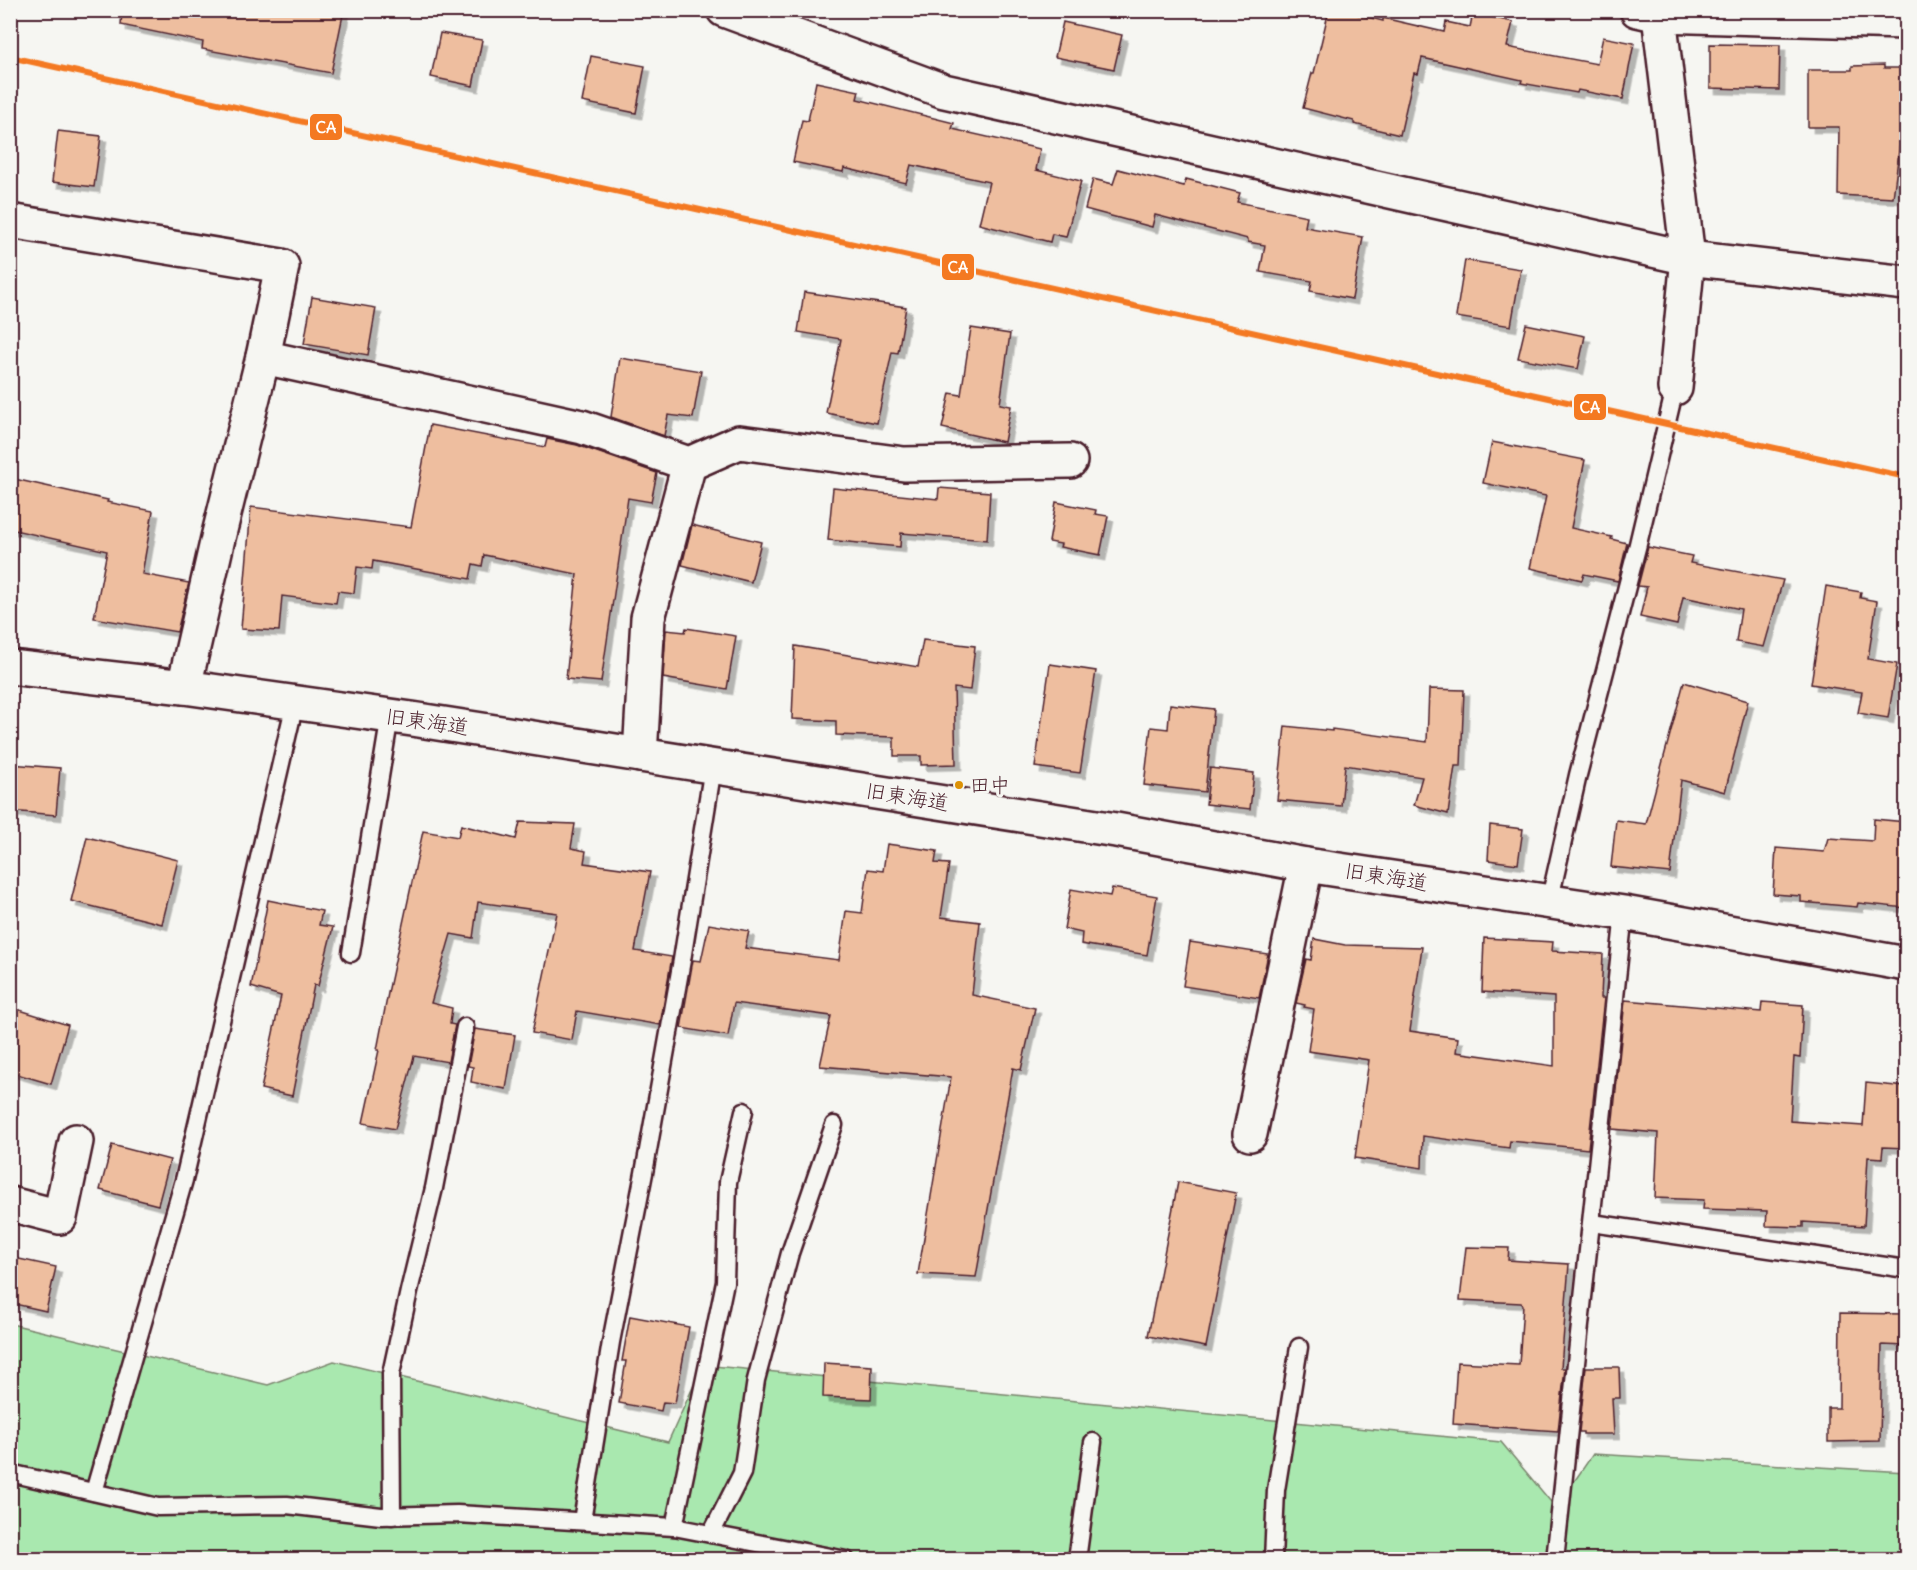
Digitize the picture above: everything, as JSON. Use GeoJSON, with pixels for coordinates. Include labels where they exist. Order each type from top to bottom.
{"type":"FeatureCollection","features":[{"type":"Feature","properties":{"kind":"street"},"geometry":{"type":"LineString","coordinates":[[726,11],[944,91],[1688,258],[1906,283]]}},
{"type":"Feature","properties":{"kind":"street"},"geometry":{"type":"LineString","coordinates":[[1675,388],[1688,258],[1648,13],[1906,22]]}},
{"type":"Feature","properties":{"kind":"street"},"geometry":{"type":"LineString","coordinates":[[10,221],[282,266],[263,357],[184,687]]}},
{"type":"Feature","properties":{"kind":"street"},"geometry":{"type":"LineString","coordinates":[[263,357],[582,427],[689,464],[739,442],[904,464],[1070,461]]}},
{"type":"Feature","properties":{"kind":"street"},"geometry":{"type":"LineString","coordinates":[[640,755],[648,618],[689,464]]}},
{"type":"Feature","properties":{"kind":"street","name":"旧東海道"},"geometry":{"type":"LineString","coordinates":[[10,667],[184,687],[640,755],[1116,830],[1306,865],[1624,913],[1906,964]]}},
{"type":"Feature","properties":{"kind":"street"},"geometry":{"type":"LineString","coordinates":[[1250,1134],[1306,865]]}},
{"type":"Feature","properties":{"kind":"street"},"geometry":{"type":"LineString","coordinates":[[10,1204],[60,1217],[76,1141]]}},
{"type":"Feature","properties":{"kind":"lane"},"geometry":{"type":"LineString","coordinates":[[1548,903],[1675,388]]}},
{"type":"Feature","properties":{"kind":"lane"},"geometry":{"type":"LineString","coordinates":[[94,1492],[184,1180],[295,703]]}},
{"type":"Feature","properties":{"kind":"lane"},"geometry":{"type":"LineString","coordinates":[[351,952],[390,716]]}},
{"type":"Feature","properties":{"kind":"lane"},"geometry":{"type":"LineString","coordinates":[[582,1521],[611,1342],[682,960],[713,767]]}},
{"type":"Feature","properties":{"kind":"lane"},"geometry":{"type":"LineString","coordinates":[[1555,1560],[1624,913]]}},
{"type":"Feature","properties":{"kind":"lane"},"geometry":{"type":"LineString","coordinates":[[392,1516],[391,1374],[434,1188],[465,1027]]}},
{"type":"Feature","properties":{"kind":"lane"},"geometry":{"type":"LineString","coordinates":[[674,1527],[725,1282],[728,1182],[744,1111]]}},
{"type":"Feature","properties":{"kind":"lane"},"geometry":{"type":"LineString","coordinates":[[711,1534],[742,1473],[756,1380],[790,1252],[834,1125]]}},
{"type":"Feature","properties":{"kind":"lane"},"geometry":{"type":"LineString","coordinates":[[1592,1224],[1906,1269]]}},
{"type":"Feature","properties":{"kind":"lane"},"geometry":{"type":"LineString","coordinates":[[1273,1560],[1276,1490],[1299,1347]]}},
{"type":"Feature","properties":{"kind":"lane"},"geometry":{"type":"LineString","coordinates":[[1077,1560],[1093,1442]]}},
{"type":"Feature","properties":{"kind":"lane"},"geometry":{"type":"LineString","coordinates":[[10,1473],[158,1507],[287,1505],[392,1516],[457,1514],[674,1527],[846,1560]]}},
{"type":"Feature","properties":{"kind":"green space"},"geometry":{"type":"Polygon","coordinates":[[[11,1324],[268,1385],[334,1361],[668,1442],[703,1365],[1501,1442],[1556,1508],[1593,1454],[1906,1472],[1906,1560],[11,1560],[11,1324]]]}},
{"type":"Feature","properties":{"kind":"building"},"geometry":{"type":"Polygon","coordinates":[[[122,10],[344,10],[331,73],[202,49],[203,42],[121,25],[122,10]]]}},
{"type":"Feature","properties":{"kind":"building"},"geometry":{"type":"Polygon","coordinates":[[[1329,10],[1340,10],[1383,21],[1383,18],[1444,32],[1446,22],[1470,27],[1473,13],[1513,22],[1507,47],[1597,64],[1603,37],[1634,43],[1623,99],[1578,90],[1577,93],[1521,83],[1522,80],[1422,58],[1418,74],[1414,73],[1400,135],[1354,124],[1354,121],[1303,108],[1329,10]]]}},
{"type":"Feature","properties":{"kind":"building"},"geometry":{"type":"Polygon","coordinates":[[[1063,22],[1122,35],[1114,69],[1055,57],[1063,22]]]}},
{"type":"Feature","properties":{"kind":"building"},"geometry":{"type":"Polygon","coordinates":[[[440,33],[482,40],[473,86],[431,77],[440,33]]]}},
{"type":"Feature","properties":{"kind":"building"},"geometry":{"type":"Polygon","coordinates":[[[1710,44],[1780,45],[1779,90],[1710,88],[1710,44]]]}},
{"type":"Feature","properties":{"kind":"building"},"geometry":{"type":"Polygon","coordinates":[[[591,56],[645,66],[636,113],[582,102],[591,56]]]}},
{"type":"Feature","properties":{"kind":"building"},"geometry":{"type":"Polygon","coordinates":[[[1884,65],[1884,68],[1906,68],[1906,120],[1903,120],[1893,198],[1838,195],[1839,127],[1808,127],[1808,70],[1852,70],[1852,66],[1884,65]]]}},
{"type":"Feature","properties":{"kind":"building"},"geometry":{"type":"Polygon","coordinates":[[[816,82],[859,91],[857,99],[954,123],[952,129],[1040,149],[1036,170],[1081,181],[1066,237],[1052,234],[1050,242],[979,224],[989,182],[911,165],[906,183],[844,168],[843,172],[793,162],[802,120],[808,121],[816,82]]]}},
{"type":"Feature","properties":{"kind":"building"},"geometry":{"type":"Polygon","coordinates":[[[58,131],[101,136],[94,187],[52,182],[58,131]]]}},
{"type":"Feature","properties":{"kind":"building"},"geometry":{"type":"Polygon","coordinates":[[[1118,169],[1184,186],[1186,179],[1240,193],[1237,202],[1307,216],[1305,227],[1363,237],[1352,299],[1310,291],[1312,281],[1260,272],[1265,245],[1248,242],[1248,239],[1155,215],[1152,227],[1085,209],[1093,179],[1113,184],[1118,169]]]}},
{"type":"Feature","properties":{"kind":"building"},"geometry":{"type":"Polygon","coordinates":[[[1465,260],[1521,269],[1511,326],[1456,317],[1465,260]]]}},
{"type":"Feature","properties":{"kind":"building"},"geometry":{"type":"Polygon","coordinates":[[[804,292],[906,307],[898,353],[892,352],[877,423],[826,413],[841,339],[798,332],[804,292]]]}},
{"type":"Feature","properties":{"kind":"building"},"geometry":{"type":"Polygon","coordinates":[[[312,297],[376,308],[368,355],[304,344],[312,297]]]}},
{"type":"Feature","properties":{"kind":"building"},"geometry":{"type":"Polygon","coordinates":[[[1526,324],[1585,336],[1578,369],[1518,358],[1526,324]]]}},
{"type":"Feature","properties":{"kind":"building"},"geometry":{"type":"Polygon","coordinates":[[[971,328],[1010,334],[1000,404],[1011,406],[1004,442],[942,428],[950,393],[961,395],[971,328]]]}},
{"type":"Feature","properties":{"kind":"building"},"geometry":{"type":"Polygon","coordinates":[[[620,358],[701,371],[693,418],[668,415],[664,436],[611,417],[620,358]]]}},
{"type":"Feature","properties":{"kind":"building"},"geometry":{"type":"Polygon","coordinates":[[[430,425],[545,447],[547,439],[577,445],[657,473],[651,502],[628,498],[601,682],[566,679],[577,574],[484,555],[482,566],[473,564],[470,579],[373,561],[372,569],[357,567],[354,593],[338,591],[336,603],[282,596],[279,631],[241,629],[251,507],[411,527],[430,425]]]}},
{"type":"Feature","properties":{"kind":"building"},"geometry":{"type":"Polygon","coordinates":[[[1492,442],[1585,460],[1571,528],[1612,537],[1611,539],[1627,543],[1618,581],[1584,574],[1582,580],[1530,568],[1546,496],[1483,483],[1492,442]]]}},
{"type":"Feature","properties":{"kind":"building"},"geometry":{"type":"Polygon","coordinates":[[[10,478],[153,511],[142,574],[189,583],[177,632],[94,618],[107,551],[10,529],[10,478]]]}},
{"type":"Feature","properties":{"kind":"building"},"geometry":{"type":"Polygon","coordinates":[[[833,488],[938,499],[939,488],[990,492],[987,540],[901,533],[900,547],[828,540],[833,488]]]}},
{"type":"Feature","properties":{"kind":"building"},"geometry":{"type":"Polygon","coordinates":[[[1056,502],[1096,510],[1095,514],[1108,516],[1100,555],[1060,547],[1061,544],[1049,542],[1056,502]]]}},
{"type":"Feature","properties":{"kind":"building"},"geometry":{"type":"Polygon","coordinates":[[[692,525],[761,542],[751,582],[682,565],[692,525]]]}},
{"type":"Feature","properties":{"kind":"building"},"geometry":{"type":"Polygon","coordinates":[[[1648,547],[1692,556],[1690,563],[1783,580],[1764,647],[1736,642],[1741,609],[1683,597],[1677,625],[1640,617],[1647,587],[1638,586],[1648,547]]]}},
{"type":"Feature","properties":{"kind":"building"},"geometry":{"type":"Polygon","coordinates":[[[1826,586],[1861,592],[1860,598],[1877,601],[1868,659],[1897,664],[1888,718],[1858,713],[1862,692],[1811,684],[1826,586]]]}},
{"type":"Feature","properties":{"kind":"building"},"geometry":{"type":"Polygon","coordinates":[[[686,628],[736,636],[727,689],[663,678],[666,630],[685,632],[686,628]]]}},
{"type":"Feature","properties":{"kind":"building"},"geometry":{"type":"Polygon","coordinates":[[[923,640],[975,646],[970,690],[954,688],[956,764],[921,765],[921,756],[894,756],[894,737],[836,735],[836,721],[792,719],[795,646],[918,667],[923,640]]]}},
{"type":"Feature","properties":{"kind":"building"},"geometry":{"type":"Polygon","coordinates":[[[1050,664],[1096,671],[1080,773],[1035,767],[1050,664]]]}},
{"type":"Feature","properties":{"kind":"building"},"geometry":{"type":"Polygon","coordinates":[[[1684,682],[1748,701],[1725,792],[1681,780],[1670,873],[1611,867],[1616,820],[1646,824],[1684,682]]]}},
{"type":"Feature","properties":{"kind":"building"},"geometry":{"type":"Polygon","coordinates":[[[1429,689],[1464,690],[1461,766],[1455,766],[1448,814],[1414,805],[1422,777],[1345,765],[1341,806],[1277,800],[1285,726],[1332,731],[1332,729],[1427,742],[1429,689]]]}},
{"type":"Feature","properties":{"kind":"building"},"geometry":{"type":"Polygon","coordinates":[[[1170,704],[1214,709],[1205,792],[1144,785],[1151,727],[1168,729],[1170,704]]]}},
{"type":"Feature","properties":{"kind":"building"},"geometry":{"type":"Polygon","coordinates":[[[10,764],[60,768],[56,815],[10,811],[10,764]]]}},
{"type":"Feature","properties":{"kind":"building"},"geometry":{"type":"Polygon","coordinates":[[[1210,768],[1254,773],[1250,809],[1206,804],[1210,768]]]}},
{"type":"Feature","properties":{"kind":"building"},"geometry":{"type":"Polygon","coordinates":[[[1874,819],[1906,822],[1906,908],[1858,903],[1857,907],[1801,902],[1801,896],[1773,894],[1776,848],[1824,852],[1828,838],[1873,841],[1874,819]]]}},
{"type":"Feature","properties":{"kind":"building"},"geometry":{"type":"Polygon","coordinates":[[[520,822],[575,824],[571,848],[586,851],[584,863],[650,872],[635,951],[672,957],[660,1025],[577,1011],[572,1040],[532,1033],[557,913],[478,902],[473,938],[451,934],[431,1003],[452,1008],[450,1024],[455,1025],[448,1062],[414,1056],[395,1129],[363,1123],[423,831],[458,837],[461,825],[516,839],[520,822]]]}},
{"type":"Feature","properties":{"kind":"building"},"geometry":{"type":"Polygon","coordinates":[[[1490,825],[1523,829],[1518,864],[1488,860],[1490,825]]]}},
{"type":"Feature","properties":{"kind":"building"},"geometry":{"type":"Polygon","coordinates":[[[87,837],[178,860],[162,924],[71,901],[87,837]]]}},
{"type":"Feature","properties":{"kind":"building"},"geometry":{"type":"Polygon","coordinates":[[[887,844],[937,851],[935,863],[949,864],[941,917],[980,922],[972,995],[1035,1008],[1021,1070],[1013,1068],[976,1277],[918,1274],[951,1077],[820,1066],[831,1016],[734,1003],[728,1036],[681,1028],[693,960],[701,961],[709,924],[749,931],[745,948],[839,960],[846,911],[862,913],[868,869],[883,871],[887,844]]]}},
{"type":"Feature","properties":{"kind":"building"},"geometry":{"type":"Polygon","coordinates":[[[1112,888],[1157,896],[1147,955],[1081,944],[1082,933],[1064,929],[1071,889],[1110,896],[1112,888]]]}},
{"type":"Feature","properties":{"kind":"building"},"geometry":{"type":"Polygon","coordinates":[[[268,900],[322,911],[319,925],[333,927],[318,986],[314,985],[292,1096],[261,1089],[281,996],[251,987],[268,900]]]}},
{"type":"Feature","properties":{"kind":"building"},"geometry":{"type":"Polygon","coordinates":[[[1484,938],[1553,942],[1552,951],[1603,954],[1601,998],[1604,998],[1588,1149],[1510,1141],[1509,1148],[1423,1136],[1422,1168],[1355,1158],[1369,1060],[1308,1051],[1314,1009],[1296,1003],[1306,959],[1311,960],[1314,939],[1345,945],[1422,947],[1410,1031],[1458,1038],[1456,1052],[1554,1066],[1554,997],[1482,992],[1484,938]]]}},
{"type":"Feature","properties":{"kind":"building"},"geometry":{"type":"Polygon","coordinates":[[[1190,942],[1268,954],[1259,998],[1183,986],[1190,942]]]}},
{"type":"Feature","properties":{"kind":"building"},"geometry":{"type":"Polygon","coordinates":[[[1625,1000],[1761,1012],[1762,1002],[1803,1005],[1800,1058],[1794,1057],[1790,1121],[1863,1126],[1866,1083],[1906,1087],[1906,1148],[1883,1147],[1882,1158],[1868,1157],[1864,1226],[1803,1222],[1803,1227],[1766,1226],[1767,1211],[1703,1209],[1704,1200],[1655,1198],[1658,1133],[1612,1129],[1625,1000]]]}},
{"type":"Feature","properties":{"kind":"building"},"geometry":{"type":"Polygon","coordinates":[[[10,1007],[68,1025],[51,1084],[10,1072],[10,1007]]]}},
{"type":"Feature","properties":{"kind":"building"},"geometry":{"type":"Polygon","coordinates":[[[475,1029],[515,1035],[506,1089],[471,1082],[473,1067],[468,1066],[475,1029]]]}},
{"type":"Feature","properties":{"kind":"building"},"geometry":{"type":"Polygon","coordinates":[[[112,1145],[170,1160],[158,1205],[100,1190],[112,1145]]]}},
{"type":"Feature","properties":{"kind":"building"},"geometry":{"type":"Polygon","coordinates":[[[1178,1182],[1236,1193],[1206,1347],[1148,1336],[1178,1182]]]}},
{"type":"Feature","properties":{"kind":"building"},"geometry":{"type":"Polygon","coordinates":[[[1466,1247],[1509,1248],[1508,1260],[1569,1264],[1561,1368],[1565,1368],[1558,1431],[1453,1424],[1457,1362],[1519,1365],[1523,1305],[1521,1303],[1460,1300],[1466,1247]]]}},
{"type":"Feature","properties":{"kind":"building"},"geometry":{"type":"Polygon","coordinates":[[[10,1257],[56,1267],[46,1311],[10,1303],[10,1257]]]}},
{"type":"Feature","properties":{"kind":"building"},"geometry":{"type":"Polygon","coordinates":[[[1840,1313],[1906,1314],[1906,1346],[1882,1345],[1880,1441],[1828,1442],[1828,1408],[1839,1408],[1840,1313]]]}},
{"type":"Feature","properties":{"kind":"building"},"geometry":{"type":"Polygon","coordinates":[[[630,1316],[689,1327],[675,1403],[663,1402],[661,1411],[619,1403],[626,1361],[622,1361],[630,1316]]]}},
{"type":"Feature","properties":{"kind":"building"},"geometry":{"type":"Polygon","coordinates":[[[824,1363],[872,1366],[871,1399],[823,1397],[824,1363]]]}},
{"type":"Feature","properties":{"kind":"building"},"geometry":{"type":"Polygon","coordinates":[[[1586,1367],[1619,1367],[1620,1398],[1612,1398],[1614,1434],[1579,1432],[1586,1367]]]}},
{"type":"Feature","properties":{"kind":"transit line","name":"CA"},"geometry":{"type":"LineString","coordinates":[[10,57],[1906,477]]}},
{"type":"Feature","properties":{"kind":"place","name":"田中"},"geometry":{"type":"Point","coordinates":[959,785]}}]}
